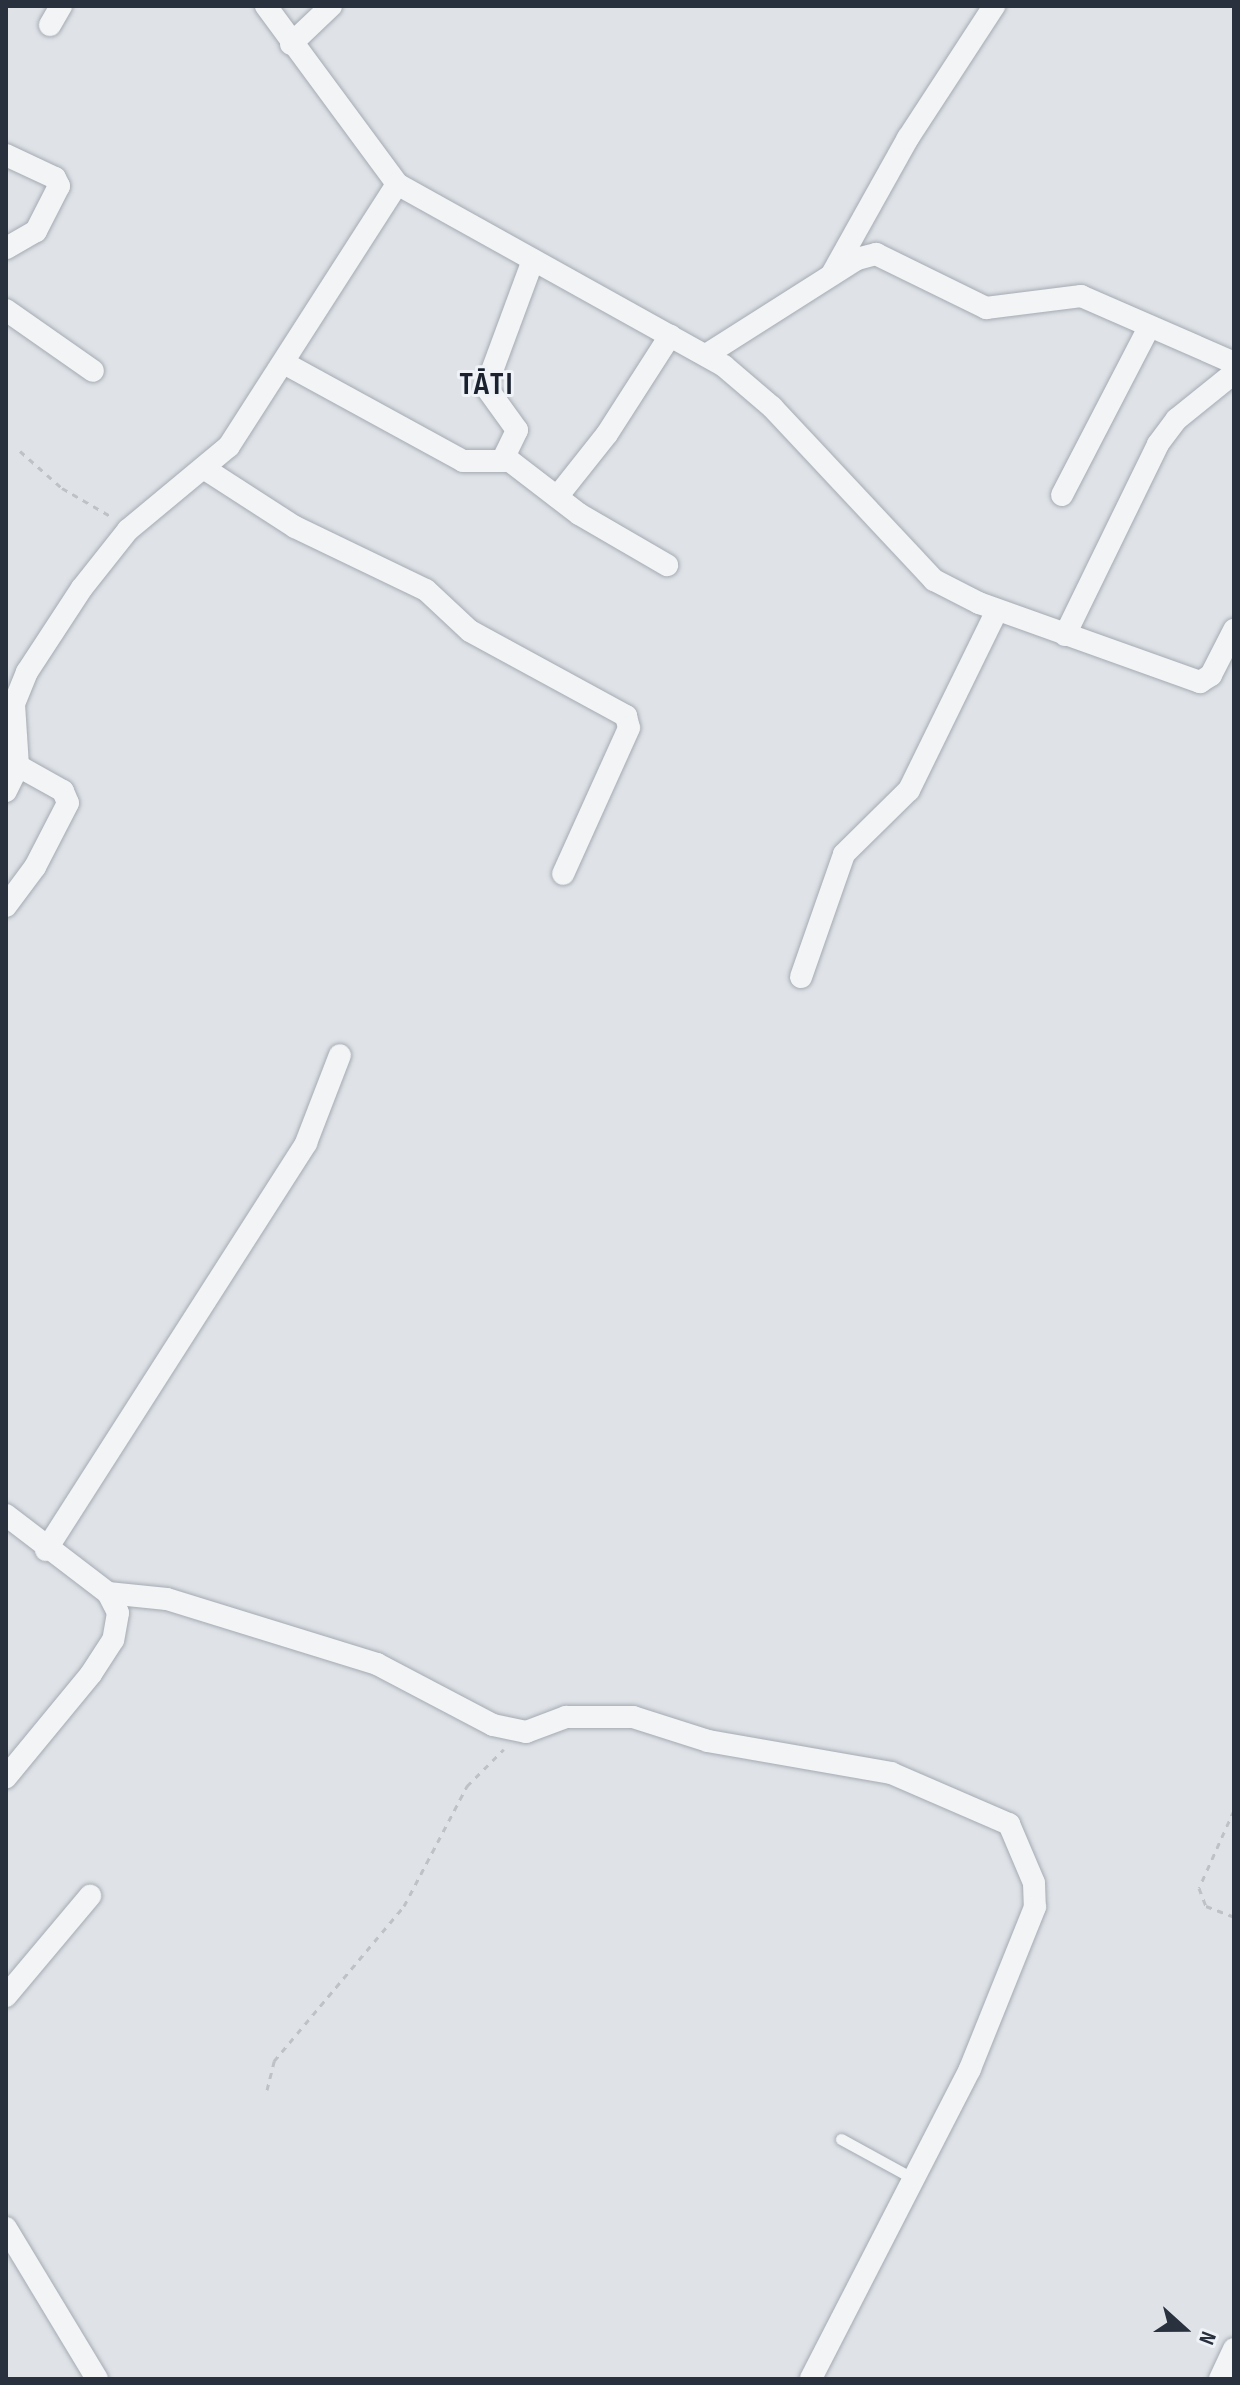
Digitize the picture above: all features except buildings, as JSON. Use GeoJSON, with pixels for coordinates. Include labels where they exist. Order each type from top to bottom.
{"type":"FeatureCollection","features":[{"type":"Feature","properties":{"kind":"street"},"geometry":{"type":"LineString","coordinates":[[266,6],[397,184],[706,355],[772,407],[912,562],[953,592],[1200,682],[1211,675],[1234,630]]}},
{"type":"Feature","properties":{"kind":"street"},"geometry":{"type":"LineString","coordinates":[[291,44],[331,6]]}},
{"type":"Feature","properties":{"kind":"street"},"geometry":{"type":"LineString","coordinates":[[832,275],[890,167],[994,6]]}},
{"type":"Feature","properties":{"kind":"street"},"geometry":{"type":"LineString","coordinates":[[6,155],[55,178],[59,186],[36,231],[6,248]]}},
{"type":"Feature","properties":{"kind":"street"},"geometry":{"type":"LineString","coordinates":[[6,791],[18,766],[13,683],[128,530],[229,446],[397,184]]}},
{"type":"Feature","properties":{"kind":"street"},"geometry":{"type":"LineString","coordinates":[[706,355],[832,275],[876,254],[986,308],[1012,309],[1070,295],[1234,363]]}},
{"type":"Feature","properties":{"kind":"street"},"geometry":{"type":"LineString","coordinates":[[503,459],[517,430],[486,387],[533,260]]}},
{"type":"Feature","properties":{"kind":"street"},"geometry":{"type":"LineString","coordinates":[[6,310],[93,371]]}},
{"type":"Feature","properties":{"kind":"street"},"geometry":{"type":"LineString","coordinates":[[1062,495],[1149,327]]}},
{"type":"Feature","properties":{"kind":"street"},"geometry":{"type":"LineString","coordinates":[[557,497],[607,434],[670,336]]}},
{"type":"Feature","properties":{"kind":"street"},"geometry":{"type":"LineString","coordinates":[[284,363],[463,461],[503,459],[557,497],[667,565]]}},
{"type":"Feature","properties":{"kind":"street"},"geometry":{"type":"LineString","coordinates":[[1065,635],[1158,444],[1177,419],[1234,373]]}},
{"type":"Feature","properties":{"kind":"street"},"geometry":{"type":"LineString","coordinates":[[205,469],[287,523],[426,590],[470,631],[626,716],[629,728],[563,874]]}},
{"type":"Feature","properties":{"kind":"street"},"geometry":{"type":"LineString","coordinates":[[801,977],[844,854],[909,790],[997,610]]}},
{"type":"Feature","properties":{"kind":"street"},"geometry":{"type":"LineString","coordinates":[[6,906],[29,878],[68,803],[63,791],[18,766]]}},
{"type":"Feature","properties":{"kind":"street"},"geometry":{"type":"LineString","coordinates":[[46,1550],[306,1143],[340,1055]]}},
{"type":"Feature","properties":{"kind":"street"},"geometry":{"type":"LineString","coordinates":[[6,1515],[46,1550],[108,1593],[118,1613],[113,1640],[6,1777]]}},
{"type":"Feature","properties":{"kind":"street"},"geometry":{"type":"LineString","coordinates":[[108,1593],[167,1599],[387,1668],[474,1718],[526,1732],[566,1717],[633,1717],[708,1741],[891,1773],[1009,1824],[1034,1883],[1035,1907],[986,2034],[811,2379]]}},
{"type":"Feature","properties":{"kind":"street"},"geometry":{"type":"LineString","coordinates":[[6,1996],[90,1896]]}},
{"type":"Feature","properties":{"kind":"street"},"geometry":{"type":"LineString","coordinates":[[6,2228],[97,2379]]}},
{"type":"Feature","properties":{"kind":"street"},"geometry":{"type":"LineString","coordinates":[[1220,2379],[1234,2349]]}},
{"type":"Feature","properties":{"kind":"lane"},"geometry":{"type":"LineString","coordinates":[[841,2139],[914,2180]]}},
{"type":"Feature","properties":{"kind":"path"},"geometry":{"type":"LineString","coordinates":[[20,451],[62,488],[128,530]]}},
{"type":"Feature","properties":{"kind":"path"},"geometry":{"type":"LineString","coordinates":[[267,2090],[274,2061],[404,1906],[475,1775],[526,1732]]}},
{"type":"Feature","properties":{"kind":"path"},"geometry":{"type":"LineString","coordinates":[[1234,1810],[1199,1888],[1206,1906],[1234,1917]]}},
{"type":"Feature","properties":{"kind":"district","name":"TĀTI"},"geometry":{"type":"Point","coordinates":[487,385]}}]}
